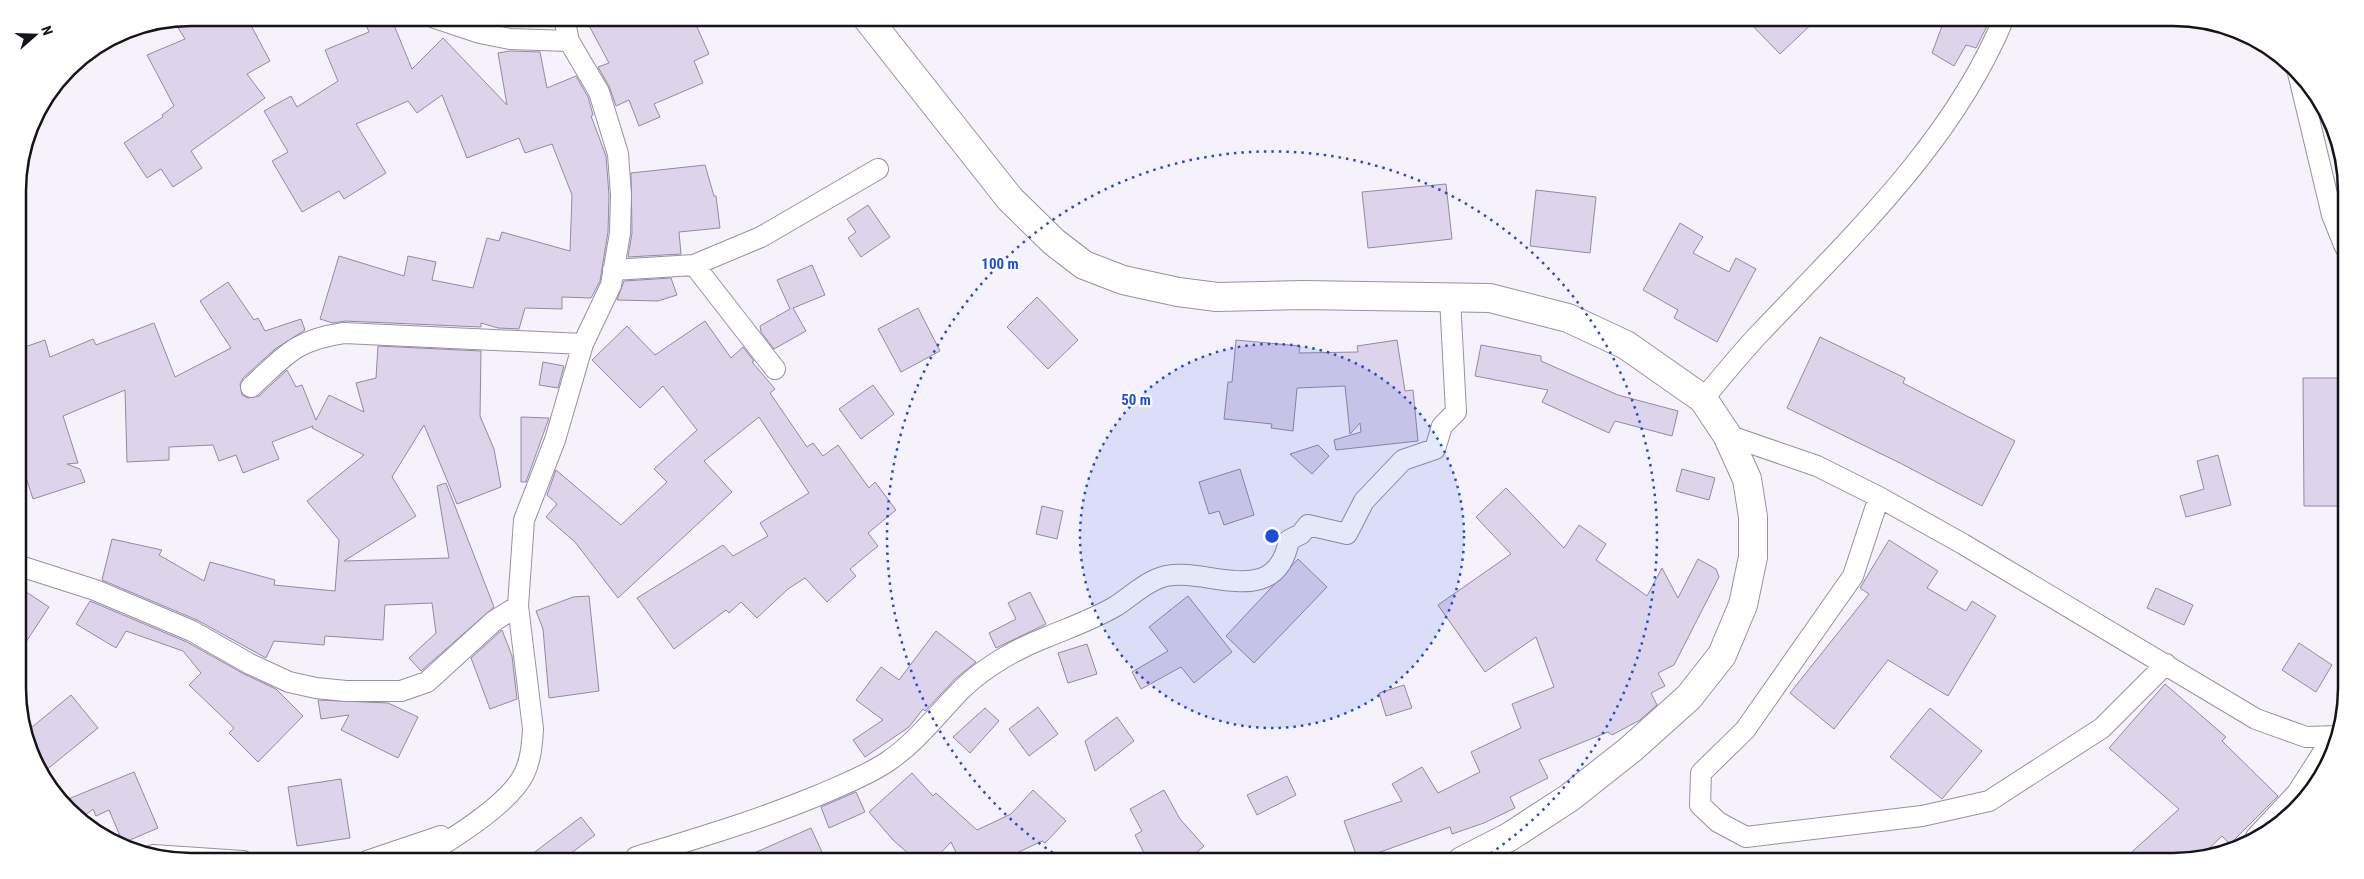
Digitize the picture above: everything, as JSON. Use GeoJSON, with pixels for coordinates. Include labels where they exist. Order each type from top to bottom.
{"type":"FeatureCollection","features":[{"type":"Feature","properties":{"kind":"main road"},"geometry":{"type":"LineString","coordinates":[[874,27],[1010,199],[1054,242],[1084,265],[1123,280],[1178,292],[1217,297],[1303,295],[1490,298],[1568,318],[1626,345],[1703,399],[1727,435],[1748,479],[1753,518],[1753,557],[1743,605],[1722,655],[1689,697],[1600,774],[1569,798],[1509,837],[1479,852]]}},
{"type":"Feature","properties":{"kind":"street"},"geometry":{"type":"LineString","coordinates":[[1703,399],[1758,336],[1892,192],[1937,137],[1976,72],[2000,26]]}},
{"type":"Feature","properties":{"kind":"street"},"geometry":{"type":"LineString","coordinates":[[462,27],[510,39],[569,41]]}},
{"type":"Feature","properties":{"kind":"street"},"geometry":{"type":"LineString","coordinates":[[429,853],[466,828],[509,794],[524,775],[532,748],[533,729],[518,606],[524,520],[555,440],[583,344],[610,285],[620,233],[621,195],[618,154],[599,92],[569,41],[566,27]]}},
{"type":"Feature","properties":{"kind":"street"},"geometry":{"type":"LineString","coordinates":[[2302,88],[2332,215],[2338,229]]}},
{"type":"Feature","properties":{"kind":"street"},"geometry":{"type":"LineString","coordinates":[[613,270],[694,264],[761,237],[878,169]]}},
{"type":"Feature","properties":{"kind":"street"},"geometry":{"type":"LineString","coordinates":[[694,264],[775,369]]}},
{"type":"Feature","properties":{"kind":"street"},"geometry":{"type":"LineString","coordinates":[[650,853],[759,819],[856,779],[887,762],[902,751],[983,671],[1045,638],[1087,622],[1158,578],[1190,576],[1242,582],[1272,572],[1286,555],[1289,540],[1301,534],[1308,525],[1347,534],[1364,501],[1403,460],[1435,449],[1442,426],[1456,412],[1450,298]]}},
{"type":"Feature","properties":{"kind":"street"},"geometry":{"type":"LineString","coordinates":[[251,387],[298,345],[320,337],[344,333],[583,344]]}},
{"type":"Feature","properties":{"kind":"street"},"geometry":{"type":"LineString","coordinates":[[1727,435],[1817,466],[1879,497],[2166,664],[2256,719],[2306,737],[2330,736]]}},
{"type":"Feature","properties":{"kind":"street"},"geometry":{"type":"LineString","coordinates":[[1879,497],[1853,576],[1745,730],[1701,773],[1700,805],[1718,822],[1746,837],[1922,816],[1990,801],[2102,728],[2166,664]]}},
{"type":"Feature","properties":{"kind":"street"},"geometry":{"type":"LineString","coordinates":[[26,568],[95,590],[192,631],[250,664],[288,682],[316,688],[346,691],[401,691],[427,682],[494,621],[518,606]]}},
{"type":"Feature","properties":{"kind":"street"},"geometry":{"type":"LineString","coordinates":[[2272,819],[2297,793],[2323,754]]}},
{"type":"Feature","properties":{"kind":"street"},"geometry":{"type":"LineString","coordinates":[[394,853],[466,828]]}},
{"type":"Feature","properties":{"kind":"building"},"geometry":{"type":"Polygon","coordinates":[[[1753,26],[1809,26],[1780,54],[1753,26]]]}},
{"type":"Feature","properties":{"kind":"building"},"geometry":{"type":"Polygon","coordinates":[[[1942,26],[1987,26],[1976,48],[1966,45],[1954,66],[1932,53],[1942,26]]]}},
{"type":"Feature","properties":{"kind":"building"},"geometry":{"type":"Polygon","coordinates":[[[178,27],[252,27],[270,61],[247,74],[265,98],[191,151],[202,168],[173,187],[161,169],[147,178],[124,143],[163,117],[162,115],[174,106],[147,55],[185,39],[178,27]]]}},
{"type":"Feature","properties":{"kind":"building"},"geometry":{"type":"Polygon","coordinates":[[[367,27],[395,27],[412,69],[443,38],[507,105],[498,53],[510,51],[540,52],[547,88],[576,76],[588,97],[593,115],[591,116],[606,156],[609,195],[608,232],[600,281],[591,298],[562,297],[562,309],[525,308],[519,329],[498,328],[481,323],[481,327],[345,321],[333,323],[320,319],[339,256],[404,276],[408,256],[436,262],[432,280],[473,288],[487,238],[499,241],[502,232],[570,251],[572,195],[552,144],[525,153],[519,138],[467,158],[442,95],[417,113],[408,101],[356,124],[386,173],[344,199],[339,191],[302,212],[272,161],[288,152],[264,111],[291,96],[297,107],[338,81],[325,50],[369,32],[367,27]]]}},
{"type":"Feature","properties":{"kind":"building"},"geometry":{"type":"Polygon","coordinates":[[[590,27],[697,27],[709,54],[694,61],[703,83],[654,104],[660,117],[639,126],[629,100],[616,106],[609,86],[598,67],[609,63],[590,27]]]}},
{"type":"Feature","properties":{"kind":"building"},"geometry":{"type":"Polygon","coordinates":[[[705,165],[714,196],[716,196],[720,228],[679,232],[681,254],[628,257],[632,233],[631,173],[705,165]]]}},
{"type":"Feature","properties":{"kind":"building"},"geometry":{"type":"Polygon","coordinates":[[[1446,184],[1452,239],[1368,248],[1362,192],[1446,184]]]}},
{"type":"Feature","properties":{"kind":"building"},"geometry":{"type":"Polygon","coordinates":[[[1536,190],[1596,197],[1590,253],[1530,246],[1536,190]]]}},
{"type":"Feature","properties":{"kind":"building"},"geometry":{"type":"Polygon","coordinates":[[[868,205],[890,237],[861,257],[848,238],[856,232],[847,219],[868,205]]]}},
{"type":"Feature","properties":{"kind":"building"},"geometry":{"type":"Polygon","coordinates":[[[1680,223],[1703,237],[1693,253],[1729,272],[1736,258],[1756,269],[1717,342],[1674,318],[1678,310],[1643,290],[1680,223]]]}},
{"type":"Feature","properties":{"kind":"building"},"geometry":{"type":"Polygon","coordinates":[[[812,265],[825,295],[793,308],[806,331],[774,349],[761,332],[760,326],[790,309],[777,280],[812,265]]]}},
{"type":"Feature","properties":{"kind":"building"},"geometry":{"type":"Polygon","coordinates":[[[671,278],[677,295],[658,301],[617,300],[624,281],[671,278]]]}},
{"type":"Feature","properties":{"kind":"building"},"geometry":{"type":"Polygon","coordinates":[[[228,282],[254,320],[258,318],[265,331],[301,319],[305,330],[275,349],[243,378],[240,384],[242,395],[248,398],[259,396],[287,370],[296,387],[302,385],[316,420],[329,395],[364,412],[356,383],[376,378],[378,346],[481,351],[480,416],[494,449],[501,487],[457,504],[424,425],[392,477],[416,516],[344,561],[449,558],[437,486],[446,483],[494,607],[421,671],[409,658],[436,633],[432,603],[385,605],[383,640],[325,636],[324,645],[274,641],[266,658],[197,620],[102,580],[112,539],[162,550],[159,555],[204,581],[210,562],[275,580],[274,585],[335,591],[339,540],[307,501],[364,455],[312,428],[313,426],[272,442],[279,459],[243,473],[236,455],[219,461],[213,445],[169,447],[169,460],[127,462],[125,390],[63,416],[78,463],[67,464],[80,469],[85,482],[33,499],[26,479],[27,346],[45,340],[50,357],[93,339],[96,345],[154,323],[175,377],[231,348],[200,301],[228,282]]]}},
{"type":"Feature","properties":{"kind":"building"},"geometry":{"type":"Polygon","coordinates":[[[1037,297],[1078,340],[1048,369],[1007,327],[1037,297]]]}},
{"type":"Feature","properties":{"kind":"building"},"geometry":{"type":"Polygon","coordinates":[[[918,308],[940,351],[901,372],[878,329],[918,308]]]}},
{"type":"Feature","properties":{"kind":"building"},"geometry":{"type":"Polygon","coordinates":[[[705,321],[731,358],[743,347],[754,361],[752,362],[775,389],[770,393],[807,447],[813,443],[823,456],[838,445],[869,488],[875,482],[896,510],[868,533],[878,546],[850,569],[856,576],[827,602],[805,578],[788,589],[757,618],[741,602],[729,613],[726,610],[674,649],[637,598],[723,545],[733,556],[768,536],[760,523],[809,493],[759,417],[704,461],[732,492],[618,598],[575,542],[546,517],[557,504],[547,495],[556,470],[621,525],[667,482],[654,469],[697,430],[663,386],[640,408],[592,360],[627,326],[655,355],[705,321]]]}},
{"type":"Feature","properties":{"kind":"building"},"geometry":{"type":"Polygon","coordinates":[[[1820,337],[1905,378],[1903,383],[2015,441],[1982,506],[1900,463],[1787,408],[1820,337]]]}},
{"type":"Feature","properties":{"kind":"building"},"geometry":{"type":"Polygon","coordinates":[[[1236,340],[1300,346],[1299,353],[1358,352],[1357,346],[1397,340],[1405,391],[1413,390],[1418,441],[1336,450],[1334,440],[1361,432],[1360,423],[1350,434],[1345,386],[1297,388],[1293,431],[1271,428],[1272,424],[1224,419],[1228,382],[1232,382],[1236,340]]]}},
{"type":"Feature","properties":{"kind":"building"},"geometry":{"type":"Polygon","coordinates":[[[1481,345],[1541,356],[1541,361],[1618,395],[1678,411],[1672,436],[1615,421],[1609,433],[1542,402],[1548,390],[1475,376],[1481,345]]]}},
{"type":"Feature","properties":{"kind":"building"},"geometry":{"type":"Polygon","coordinates":[[[543,362],[564,366],[558,388],[539,385],[543,362]]]}},
{"type":"Feature","properties":{"kind":"building"},"geometry":{"type":"Polygon","coordinates":[[[2303,378],[2338,378],[2338,506],[2304,506],[2303,378]]]}},
{"type":"Feature","properties":{"kind":"building"},"geometry":{"type":"Polygon","coordinates":[[[873,385],[894,414],[861,439],[839,409],[873,385]]]}},
{"type":"Feature","properties":{"kind":"building"},"geometry":{"type":"Polygon","coordinates":[[[521,417],[549,418],[526,482],[521,482],[521,417]]]}},
{"type":"Feature","properties":{"kind":"building"},"geometry":{"type":"Polygon","coordinates":[[[1318,445],[1329,456],[1312,474],[1290,454],[1318,445]]]}},
{"type":"Feature","properties":{"kind":"building"},"geometry":{"type":"Polygon","coordinates":[[[2218,455],[2231,505],[2186,517],[2180,496],[2204,489],[2197,461],[2218,455]]]}},
{"type":"Feature","properties":{"kind":"building"},"geometry":{"type":"Polygon","coordinates":[[[1240,469],[1254,515],[1224,525],[1219,511],[1209,514],[1199,482],[1240,469]]]}},
{"type":"Feature","properties":{"kind":"building"},"geometry":{"type":"Polygon","coordinates":[[[1682,469],[1715,478],[1709,500],[1676,491],[1682,469]]]}},
{"type":"Feature","properties":{"kind":"building"},"geometry":{"type":"Polygon","coordinates":[[[1506,488],[1564,548],[1579,525],[1606,544],[1596,560],[1647,596],[1662,568],[1678,598],[1698,559],[1716,569],[1719,577],[1674,665],[1658,673],[1665,686],[1651,693],[1657,705],[1640,720],[1612,735],[1608,732],[1539,760],[1548,778],[1510,797],[1515,808],[1484,823],[1452,834],[1450,827],[1379,852],[1355,852],[1344,821],[1402,801],[1392,784],[1422,767],[1438,793],[1480,772],[1471,752],[1521,728],[1512,704],[1554,687],[1536,637],[1485,672],[1438,605],[1511,554],[1476,517],[1506,488]]]}},
{"type":"Feature","properties":{"kind":"building"},"geometry":{"type":"Polygon","coordinates":[[[1042,506],[1063,511],[1057,539],[1036,534],[1042,506]]]}},
{"type":"Feature","properties":{"kind":"building"},"geometry":{"type":"Polygon","coordinates":[[[1889,540],[1938,571],[1927,588],[1966,611],[1972,601],[1996,616],[1948,696],[1888,660],[1834,729],[1790,693],[1869,594],[1860,588],[1889,540]]]}},
{"type":"Feature","properties":{"kind":"building"},"geometry":{"type":"Polygon","coordinates":[[[1298,559],[1327,587],[1254,663],[1226,636],[1298,559]]]}},
{"type":"Feature","properties":{"kind":"building"},"geometry":{"type":"Polygon","coordinates":[[[2156,588],[2193,605],[2184,625],[2147,608],[2156,588]]]}},
{"type":"Feature","properties":{"kind":"building"},"geometry":{"type":"Polygon","coordinates":[[[26,592],[49,607],[26,642],[26,592]]]}},
{"type":"Feature","properties":{"kind":"building"},"geometry":{"type":"Polygon","coordinates":[[[1030,592],[1046,624],[996,648],[989,633],[1016,619],[1008,603],[1030,592]]]}},
{"type":"Feature","properties":{"kind":"building"},"geometry":{"type":"Polygon","coordinates":[[[589,596],[599,691],[549,698],[543,629],[536,611],[573,597],[589,596]]]}},
{"type":"Feature","properties":{"kind":"building"},"geometry":{"type":"Polygon","coordinates":[[[1188,596],[1232,652],[1194,683],[1181,667],[1141,689],[1132,672],[1168,651],[1149,627],[1188,596]]]}},
{"type":"Feature","properties":{"kind":"building"},"geometry":{"type":"Polygon","coordinates":[[[90,601],[187,642],[244,674],[276,689],[303,716],[258,762],[229,733],[234,728],[189,685],[201,673],[183,651],[126,631],[116,648],[76,624],[90,601]]]}},
{"type":"Feature","properties":{"kind":"building"},"geometry":{"type":"Polygon","coordinates":[[[502,630],[512,656],[517,699],[490,709],[471,658],[502,630]]]}},
{"type":"Feature","properties":{"kind":"building"},"geometry":{"type":"Polygon","coordinates":[[[936,631],[976,662],[955,679],[925,711],[923,709],[909,727],[865,757],[853,740],[883,720],[856,700],[881,667],[899,680],[936,631]]]}},
{"type":"Feature","properties":{"kind":"building"},"geometry":{"type":"Polygon","coordinates":[[[2299,643],[2332,665],[2316,692],[2282,670],[2299,643]]]}},
{"type":"Feature","properties":{"kind":"building"},"geometry":{"type":"Polygon","coordinates":[[[1087,644],[1097,674],[1068,683],[1058,653],[1087,644]]]}},
{"type":"Feature","properties":{"kind":"building"},"geometry":{"type":"Polygon","coordinates":[[[2165,684],[2226,737],[2222,741],[2278,796],[2233,841],[2229,843],[2222,836],[2205,850],[2132,852],[2179,809],[2109,748],[2165,684]]]}},
{"type":"Feature","properties":{"kind":"building"},"geometry":{"type":"Polygon","coordinates":[[[1404,685],[1412,708],[1386,716],[1379,693],[1404,685]]]}},
{"type":"Feature","properties":{"kind":"building"},"geometry":{"type":"Polygon","coordinates":[[[71,695],[98,728],[48,769],[31,728],[71,695]]]}},
{"type":"Feature","properties":{"kind":"building"},"geometry":{"type":"Polygon","coordinates":[[[318,700],[388,703],[418,717],[398,758],[341,730],[349,715],[321,719],[318,700]]]}},
{"type":"Feature","properties":{"kind":"building"},"geometry":{"type":"Polygon","coordinates":[[[1038,707],[1058,734],[1029,756],[1009,729],[1038,707]]]}},
{"type":"Feature","properties":{"kind":"building"},"geometry":{"type":"Polygon","coordinates":[[[985,708],[999,721],[970,753],[953,737],[985,708]]]}},
{"type":"Feature","properties":{"kind":"building"},"geometry":{"type":"Polygon","coordinates":[[[1930,708],[1982,751],[1942,799],[1890,757],[1930,708]]]}},
{"type":"Feature","properties":{"kind":"building"},"geometry":{"type":"Polygon","coordinates":[[[1117,717],[1134,741],[1095,771],[1085,741],[1117,717]]]}},
{"type":"Feature","properties":{"kind":"building"},"geometry":{"type":"Polygon","coordinates":[[[134,772],[158,828],[129,840],[120,837],[109,810],[96,816],[93,809],[86,814],[70,799],[134,772]]]}},
{"type":"Feature","properties":{"kind":"building"},"geometry":{"type":"Polygon","coordinates":[[[912,773],[933,796],[936,793],[977,830],[1011,814],[1033,790],[1066,821],[1045,843],[1042,841],[1018,853],[956,853],[951,842],[941,853],[907,853],[893,840],[869,812],[912,773]]]}},
{"type":"Feature","properties":{"kind":"building"},"geometry":{"type":"Polygon","coordinates":[[[1287,776],[1296,795],[1257,815],[1247,795],[1287,776]]]}},
{"type":"Feature","properties":{"kind":"building"},"geometry":{"type":"Polygon","coordinates":[[[341,779],[350,838],[297,846],[288,787],[341,779]]]}},
{"type":"Feature","properties":{"kind":"building"},"geometry":{"type":"Polygon","coordinates":[[[1164,790],[1180,819],[1204,846],[1197,852],[1144,853],[1135,835],[1142,831],[1130,809],[1164,790]]]}},
{"type":"Feature","properties":{"kind":"building"},"geometry":{"type":"Polygon","coordinates":[[[856,792],[865,812],[829,828],[821,807],[856,792]]]}},
{"type":"Feature","properties":{"kind":"building"},"geometry":{"type":"Polygon","coordinates":[[[581,817],[595,835],[572,853],[534,853],[581,817]]]}},
{"type":"Feature","properties":{"kind":"building"},"geometry":{"type":"Polygon","coordinates":[[[811,828],[822,853],[755,853],[811,828]]]}}]}
